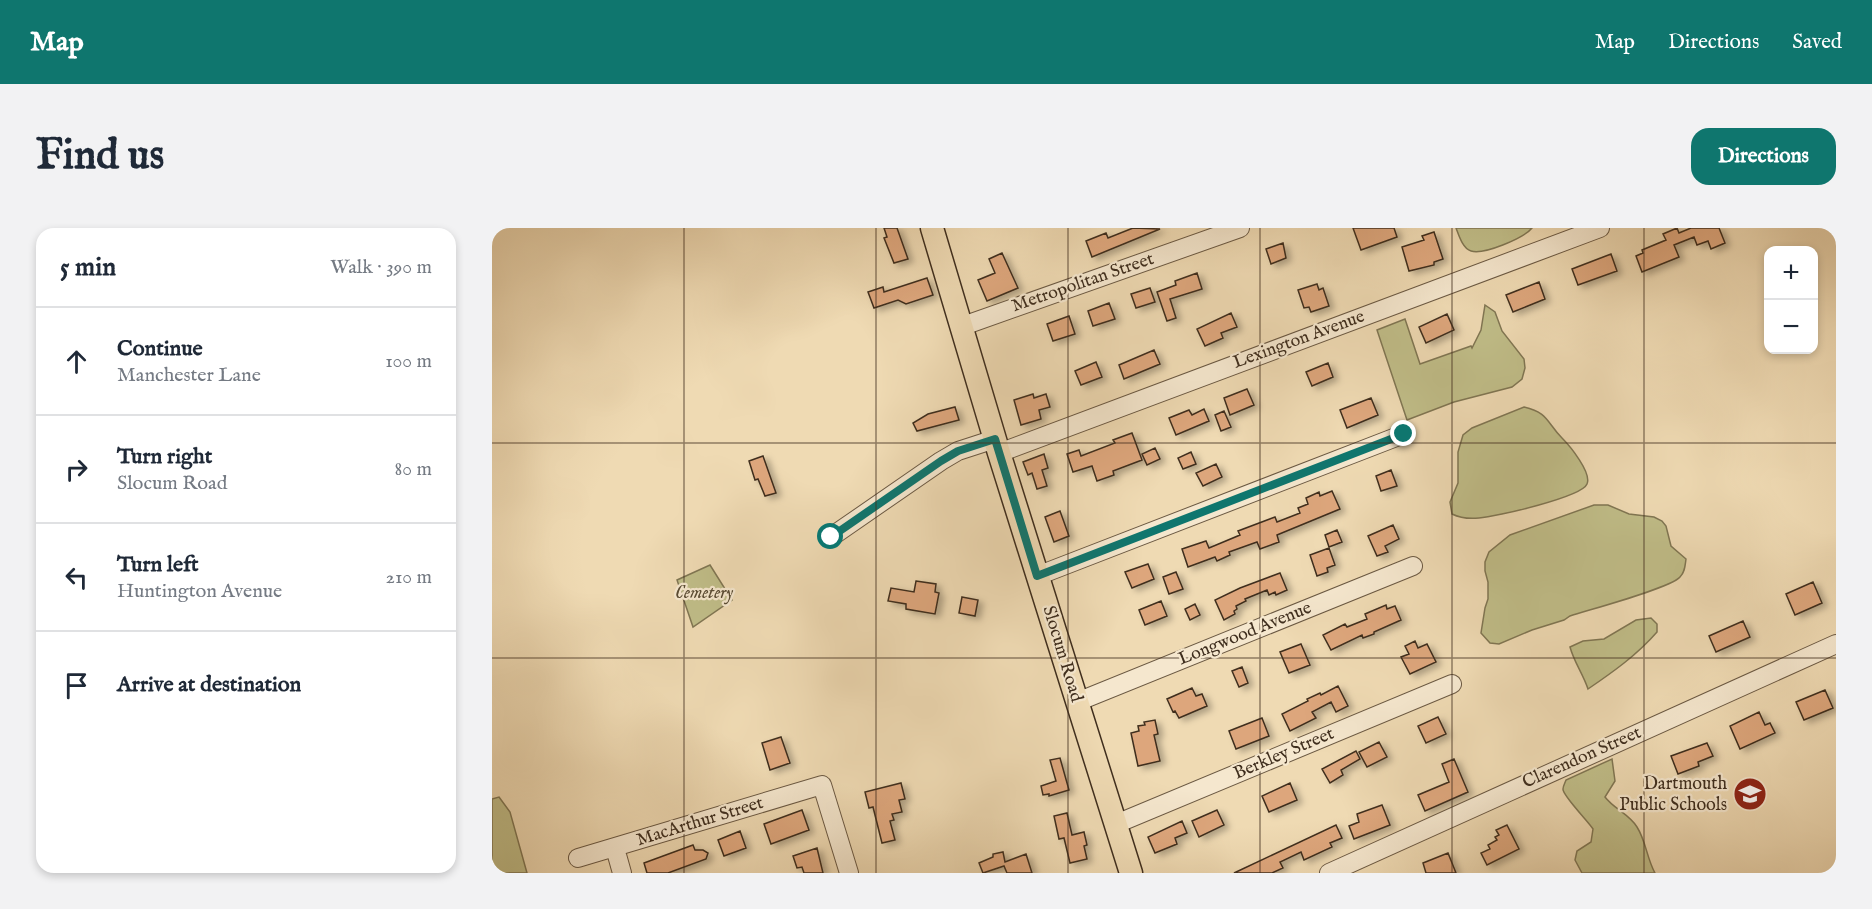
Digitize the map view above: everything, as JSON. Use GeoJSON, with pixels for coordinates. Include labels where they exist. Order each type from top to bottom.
{"type":"FeatureCollection","features":[{"type":"Feature","properties":{"kind":"main road","name":"Slocum Road"},"geometry":{"type":"LineString","coordinates":[[932,228],[960,327],[1131,873]]}},
{"type":"Feature","properties":{"kind":"street","name":"Metropolitan Street"},"geometry":{"type":"LineString","coordinates":[[960,327],[1240,228]]}},
{"type":"Feature","properties":{"kind":"street","name":"Lexington Avenue"},"geometry":{"type":"LineString","coordinates":[[831,537],[958,451],[997,446],[1600,228]]}},
{"type":"Feature","properties":{"kind":"street"},"geometry":{"type":"LineString","coordinates":[[1037,576],[1404,434]]}},
{"type":"Feature","properties":{"kind":"street","name":"Longwood Avenue"},"geometry":{"type":"LineString","coordinates":[[1077,702],[1413,566]]}},
{"type":"Feature","properties":{"kind":"street","name":"Clarendon Street"},"geometry":{"type":"LineString","coordinates":[[1329,873],[1836,644]]}},
{"type":"Feature","properties":{"kind":"street","name":"Berkley Street"},"geometry":{"type":"LineString","coordinates":[[1116,824],[1452,684]]}},
{"type":"Feature","properties":{"kind":"street","name":"MacArthur Street"},"geometry":{"type":"LineString","coordinates":[[578,858],[822,785],[849,873]]}},
{"type":"Feature","properties":{"kind":"street"},"geometry":{"type":"LineString","coordinates":[[615,848],[622,873]]}},
{"type":"Feature","properties":{"kind":"green space"},"geometry":{"type":"Polygon","coordinates":[[[1456,228],[1532,228],[1503,245],[1477,252],[1466,248],[1456,228]]]}},
{"type":"Feature","properties":{"kind":"green space"},"geometry":{"type":"Polygon","coordinates":[[[1485,305],[1495,312],[1502,331],[1524,359],[1525,368],[1522,379],[1512,387],[1454,402],[1407,420],[1377,330],[1405,319],[1420,364],[1471,346],[1472,348],[1481,330],[1485,305]]]}},
{"type":"Feature","properties":{"kind":"green space"},"geometry":{"type":"Polygon","coordinates":[[[1524,407],[1543,415],[1570,447],[1586,473],[1587,484],[1570,495],[1502,514],[1472,518],[1452,514],[1450,502],[1458,483],[1458,452],[1463,435],[1472,428],[1524,407]]]}},
{"type":"Feature","properties":{"kind":"green space"},"geometry":{"type":"Polygon","coordinates":[[[1594,505],[1608,505],[1629,514],[1654,517],[1662,521],[1666,526],[1671,546],[1686,559],[1682,575],[1673,582],[1646,593],[1570,616],[1499,644],[1490,643],[1481,633],[1488,599],[1485,562],[1489,552],[1510,535],[1594,505]]]}},
{"type":"Feature","properties":{"kind":"green space","name":"Cemetery"},"geometry":{"type":"Polygon","coordinates":[[[710,565],[732,600],[693,627],[677,580],[710,565]]]}},
{"type":"Feature","properties":{"kind":"green space"},"geometry":{"type":"Polygon","coordinates":[[[1651,618],[1657,624],[1657,632],[1633,656],[1588,689],[1570,647],[1583,641],[1604,639],[1636,620],[1651,618]]]}},
{"type":"Feature","properties":{"kind":"green space"},"geometry":{"type":"Polygon","coordinates":[[[1612,759],[1615,781],[1605,797],[1637,827],[1655,873],[1582,873],[1575,860],[1577,851],[1591,842],[1593,829],[1564,792],[1566,780],[1612,759]]]}},
{"type":"Feature","properties":{"kind":"green space"},"geometry":{"type":"Polygon","coordinates":[[[499,797],[510,812],[527,873],[492,873],[492,799],[499,797]]]}},
{"type":"Feature","properties":{"kind":"building"},"geometry":{"type":"Polygon","coordinates":[[[884,228],[897,228],[908,259],[894,263],[884,238],[887,237],[884,228]]]}},
{"type":"Feature","properties":{"kind":"building"},"geometry":{"type":"Polygon","coordinates":[[[1133,228],[1160,229],[1092,257],[1086,241],[1106,233],[1108,238],[1133,228]]]}},
{"type":"Feature","properties":{"kind":"building"},"geometry":{"type":"Polygon","coordinates":[[[1353,228],[1394,228],[1397,237],[1361,250],[1353,228]]]}},
{"type":"Feature","properties":{"kind":"building"},"geometry":{"type":"Polygon","coordinates":[[[1677,228],[1679,233],[1691,228],[1719,228],[1725,243],[1711,249],[1708,241],[1697,245],[1694,237],[1674,245],[1679,257],[1642,272],[1636,256],[1643,253],[1642,250],[1666,240],[1663,234],[1677,228]]]}},
{"type":"Feature","properties":{"kind":"building"},"geometry":{"type":"Polygon","coordinates":[[[1434,232],[1443,259],[1434,262],[1434,265],[1409,271],[1402,247],[1424,240],[1422,236],[1434,232]]]}},
{"type":"Feature","properties":{"kind":"building"},"geometry":{"type":"Polygon","coordinates":[[[1283,243],[1286,258],[1271,264],[1266,249],[1283,243]]]}},
{"type":"Feature","properties":{"kind":"building"},"geometry":{"type":"Polygon","coordinates":[[[1002,253],[1018,288],[987,301],[978,280],[995,273],[989,259],[1002,253]]]}},
{"type":"Feature","properties":{"kind":"building"},"geometry":{"type":"Polygon","coordinates":[[[1611,254],[1617,271],[1578,285],[1572,269],[1611,254]]]}},
{"type":"Feature","properties":{"kind":"building"},"geometry":{"type":"Polygon","coordinates":[[[1197,273],[1202,289],[1170,299],[1176,318],[1167,321],[1157,292],[1176,285],[1175,281],[1197,273]]]}},
{"type":"Feature","properties":{"kind":"building"},"geometry":{"type":"Polygon","coordinates":[[[927,278],[933,295],[906,304],[898,300],[874,308],[868,292],[883,287],[884,292],[927,278]]]}},
{"type":"Feature","properties":{"kind":"building"},"geometry":{"type":"Polygon","coordinates":[[[1539,282],[1545,299],[1513,312],[1506,295],[1539,282]]]}},
{"type":"Feature","properties":{"kind":"building"},"geometry":{"type":"Polygon","coordinates":[[[1317,284],[1319,290],[1323,288],[1329,306],[1311,312],[1309,307],[1304,308],[1298,290],[1317,284]]]}},
{"type":"Feature","properties":{"kind":"building"},"geometry":{"type":"Polygon","coordinates":[[[1150,288],[1155,302],[1136,308],[1131,294],[1150,288]]]}},
{"type":"Feature","properties":{"kind":"building"},"geometry":{"type":"Polygon","coordinates":[[[1109,303],[1115,319],[1093,326],[1088,311],[1109,303]]]}},
{"type":"Feature","properties":{"kind":"building"},"geometry":{"type":"Polygon","coordinates":[[[1231,313],[1237,327],[1221,333],[1223,338],[1205,346],[1197,329],[1231,313]]]}},
{"type":"Feature","properties":{"kind":"building"},"geometry":{"type":"Polygon","coordinates":[[[1447,314],[1454,330],[1426,343],[1419,327],[1447,314]]]}},
{"type":"Feature","properties":{"kind":"building"},"geometry":{"type":"Polygon","coordinates":[[[1069,316],[1075,334],[1053,341],[1047,324],[1069,316]]]}},
{"type":"Feature","properties":{"kind":"building"},"geometry":{"type":"Polygon","coordinates":[[[1154,350],[1160,364],[1124,379],[1119,365],[1154,350]]]}},
{"type":"Feature","properties":{"kind":"building"},"geometry":{"type":"Polygon","coordinates":[[[1096,362],[1102,377],[1081,385],[1075,371],[1096,362]]]}},
{"type":"Feature","properties":{"kind":"building"},"geometry":{"type":"Polygon","coordinates":[[[1328,363],[1333,377],[1312,386],[1306,372],[1328,363]]]}},
{"type":"Feature","properties":{"kind":"building"},"geometry":{"type":"Polygon","coordinates":[[[1247,389],[1254,405],[1230,415],[1224,398],[1247,389]]]}},
{"type":"Feature","properties":{"kind":"building"},"geometry":{"type":"Polygon","coordinates":[[[1033,394],[1034,398],[1046,394],[1050,407],[1039,410],[1041,419],[1021,425],[1014,400],[1033,394]]]}},
{"type":"Feature","properties":{"kind":"building"},"geometry":{"type":"Polygon","coordinates":[[[1371,398],[1378,415],[1347,428],[1340,410],[1371,398]]]}},
{"type":"Feature","properties":{"kind":"building"},"geometry":{"type":"Polygon","coordinates":[[[955,407],[959,420],[917,431],[913,423],[928,414],[955,407]]]}},
{"type":"Feature","properties":{"kind":"building"},"geometry":{"type":"Polygon","coordinates":[[[1204,409],[1209,421],[1176,435],[1169,418],[1189,410],[1192,415],[1204,409]]]}},
{"type":"Feature","properties":{"kind":"building"},"geometry":{"type":"Polygon","coordinates":[[[1224,411],[1231,427],[1221,431],[1215,415],[1224,411]]]}},
{"type":"Feature","properties":{"kind":"building"},"geometry":{"type":"Polygon","coordinates":[[[1132,433],[1142,460],[1113,471],[1114,475],[1097,481],[1092,466],[1073,472],[1067,454],[1079,450],[1081,456],[1115,443],[1113,440],[1132,433]]]}},
{"type":"Feature","properties":{"kind":"building"},"geometry":{"type":"Polygon","coordinates":[[[1155,448],[1160,459],[1147,465],[1142,454],[1155,448]]]}},
{"type":"Feature","properties":{"kind":"building"},"geometry":{"type":"Polygon","coordinates":[[[1191,452],[1196,464],[1183,469],[1178,458],[1191,452]]]}},
{"type":"Feature","properties":{"kind":"building"},"geometry":{"type":"Polygon","coordinates":[[[1044,454],[1048,468],[1042,470],[1047,486],[1037,489],[1032,473],[1028,475],[1023,462],[1044,454]]]}},
{"type":"Feature","properties":{"kind":"building"},"geometry":{"type":"Polygon","coordinates":[[[763,456],[776,493],[765,496],[758,479],[755,480],[749,461],[763,456]]]}},
{"type":"Feature","properties":{"kind":"building"},"geometry":{"type":"Polygon","coordinates":[[[1216,464],[1222,477],[1203,486],[1196,473],[1216,464]]]}},
{"type":"Feature","properties":{"kind":"building"},"geometry":{"type":"Polygon","coordinates":[[[1391,470],[1397,486],[1381,491],[1376,476],[1391,470]]]}},
{"type":"Feature","properties":{"kind":"building"},"geometry":{"type":"Polygon","coordinates":[[[1332,491],[1340,509],[1277,535],[1279,542],[1260,549],[1257,542],[1229,552],[1230,555],[1217,561],[1215,557],[1188,567],[1182,549],[1206,541],[1209,548],[1240,535],[1238,531],[1275,517],[1277,522],[1300,513],[1298,508],[1308,504],[1306,498],[1319,492],[1320,496],[1332,491]]]}},
{"type":"Feature","properties":{"kind":"building"},"geometry":{"type":"Polygon","coordinates":[[[1060,511],[1069,536],[1054,542],[1045,517],[1060,511]]]}},
{"type":"Feature","properties":{"kind":"building"},"geometry":{"type":"Polygon","coordinates":[[[1393,525],[1399,539],[1385,546],[1388,552],[1377,556],[1368,536],[1393,525]]]}},
{"type":"Feature","properties":{"kind":"building"},"geometry":{"type":"Polygon","coordinates":[[[1337,530],[1342,542],[1329,547],[1325,535],[1337,530]]]}},
{"type":"Feature","properties":{"kind":"building"},"geometry":{"type":"Polygon","coordinates":[[[1329,548],[1335,565],[1327,568],[1328,572],[1317,576],[1310,555],[1329,548]]]}},
{"type":"Feature","properties":{"kind":"building"},"geometry":{"type":"Polygon","coordinates":[[[1148,564],[1154,579],[1132,588],[1125,572],[1148,564]]]}},
{"type":"Feature","properties":{"kind":"building"},"geometry":{"type":"Polygon","coordinates":[[[1176,572],[1183,589],[1169,594],[1163,577],[1176,572]]]}},
{"type":"Feature","properties":{"kind":"building"},"geometry":{"type":"Polygon","coordinates":[[[1280,573],[1287,590],[1276,595],[1275,592],[1269,595],[1267,590],[1245,599],[1246,601],[1236,606],[1235,614],[1224,620],[1215,600],[1280,573]]]}},
{"type":"Feature","properties":{"kind":"building"},"geometry":{"type":"Polygon","coordinates":[[[916,581],[936,584],[935,592],[939,593],[935,614],[906,609],[906,604],[888,601],[891,588],[914,592],[916,581]]]}},
{"type":"Feature","properties":{"kind":"building"},"geometry":{"type":"Polygon","coordinates":[[[1813,582],[1822,603],[1795,615],[1786,594],[1813,582]]]}},
{"type":"Feature","properties":{"kind":"building"},"geometry":{"type":"Polygon","coordinates":[[[962,597],[978,600],[975,616],[959,613],[962,597]]]}},
{"type":"Feature","properties":{"kind":"building"},"geometry":{"type":"Polygon","coordinates":[[[1161,601],[1167,616],[1145,625],[1139,610],[1161,601]]]}},
{"type":"Feature","properties":{"kind":"building"},"geometry":{"type":"Polygon","coordinates":[[[1195,604],[1200,615],[1190,620],[1185,609],[1195,604]]]}},
{"type":"Feature","properties":{"kind":"building"},"geometry":{"type":"Polygon","coordinates":[[[1386,605],[1387,609],[1395,606],[1401,620],[1374,634],[1363,638],[1362,635],[1331,650],[1323,635],[1345,624],[1347,627],[1367,619],[1365,614],[1386,605]]]}},
{"type":"Feature","properties":{"kind":"building"},"geometry":{"type":"Polygon","coordinates":[[[1743,621],[1750,637],[1716,652],[1709,636],[1743,621]]]}},
{"type":"Feature","properties":{"kind":"building"},"geometry":{"type":"Polygon","coordinates":[[[1415,641],[1418,648],[1427,644],[1436,662],[1410,674],[1401,657],[1409,654],[1405,646],[1415,641]]]}},
{"type":"Feature","properties":{"kind":"building"},"geometry":{"type":"Polygon","coordinates":[[[1301,644],[1310,665],[1289,673],[1280,652],[1301,644]]]}},
{"type":"Feature","properties":{"kind":"building"},"geometry":{"type":"Polygon","coordinates":[[[1242,667],[1248,683],[1239,687],[1232,671],[1242,667]]]}},
{"type":"Feature","properties":{"kind":"building"},"geometry":{"type":"Polygon","coordinates":[[[1338,686],[1348,706],[1336,712],[1331,702],[1312,712],[1316,718],[1290,731],[1282,714],[1308,701],[1307,699],[1338,686]]]}},
{"type":"Feature","properties":{"kind":"building"},"geometry":{"type":"Polygon","coordinates":[[[1192,688],[1196,696],[1202,694],[1207,706],[1179,718],[1175,711],[1173,712],[1167,699],[1192,688]]]}},
{"type":"Feature","properties":{"kind":"building"},"geometry":{"type":"Polygon","coordinates":[[[1825,690],[1833,708],[1804,720],[1796,702],[1825,690]]]}},
{"type":"Feature","properties":{"kind":"building"},"geometry":{"type":"Polygon","coordinates":[[[1759,712],[1765,725],[1770,723],[1775,733],[1740,749],[1730,726],[1759,712]]]}},
{"type":"Feature","properties":{"kind":"building"},"geometry":{"type":"Polygon","coordinates":[[[1438,717],[1446,734],[1426,743],[1418,726],[1438,717]]]}},
{"type":"Feature","properties":{"kind":"building"},"geometry":{"type":"Polygon","coordinates":[[[1262,718],[1269,736],[1236,749],[1229,731],[1262,718]]]}},
{"type":"Feature","properties":{"kind":"building"},"geometry":{"type":"Polygon","coordinates":[[[1155,720],[1158,734],[1154,735],[1160,761],[1138,766],[1131,733],[1139,731],[1138,726],[1145,725],[1144,722],[1155,720]]]}},
{"type":"Feature","properties":{"kind":"building"},"geometry":{"type":"Polygon","coordinates":[[[781,737],[790,763],[770,770],[762,743],[781,737]]]}},
{"type":"Feature","properties":{"kind":"building"},"geometry":{"type":"Polygon","coordinates":[[[1379,742],[1387,757],[1367,767],[1359,752],[1379,742]]]}},
{"type":"Feature","properties":{"kind":"building"},"geometry":{"type":"Polygon","coordinates":[[[1707,743],[1713,756],[1698,762],[1699,766],[1678,774],[1671,756],[1707,743]]]}},
{"type":"Feature","properties":{"kind":"building"},"geometry":{"type":"Polygon","coordinates":[[[1356,751],[1360,759],[1341,770],[1343,775],[1330,783],[1322,769],[1356,751]]]}},
{"type":"Feature","properties":{"kind":"building"},"geometry":{"type":"Polygon","coordinates":[[[1060,758],[1069,790],[1049,796],[1049,794],[1043,795],[1041,786],[1056,781],[1050,760],[1060,758]]]}},
{"type":"Feature","properties":{"kind":"building"},"geometry":{"type":"Polygon","coordinates":[[[1454,759],[1468,792],[1425,811],[1418,795],[1449,782],[1442,764],[1454,759]]]}},
{"type":"Feature","properties":{"kind":"building"},"geometry":{"type":"Polygon","coordinates":[[[901,783],[905,799],[899,800],[902,812],[892,814],[894,820],[890,821],[895,840],[882,843],[873,807],[869,808],[865,792],[901,783]]]}},
{"type":"Feature","properties":{"kind":"building"},"geometry":{"type":"Polygon","coordinates":[[[1290,783],[1297,800],[1269,812],[1262,796],[1290,783]]]}},
{"type":"Feature","properties":{"kind":"building"},"geometry":{"type":"Polygon","coordinates":[[[1382,805],[1390,825],[1354,839],[1349,826],[1359,822],[1357,814],[1382,805]]]}},
{"type":"Feature","properties":{"kind":"building"},"geometry":{"type":"Polygon","coordinates":[[[802,810],[809,830],[771,844],[764,824],[802,810]]]}},
{"type":"Feature","properties":{"kind":"building"},"geometry":{"type":"Polygon","coordinates":[[[1217,810],[1224,825],[1199,837],[1192,821],[1217,810]]]}},
{"type":"Feature","properties":{"kind":"building"},"geometry":{"type":"Polygon","coordinates":[[[1067,813],[1072,835],[1084,832],[1087,859],[1070,863],[1064,838],[1059,839],[1054,816],[1067,813]]]}},
{"type":"Feature","properties":{"kind":"building"},"geometry":{"type":"Polygon","coordinates":[[[1182,821],[1187,833],[1175,838],[1177,844],[1155,853],[1148,837],[1182,821]]]}},
{"type":"Feature","properties":{"kind":"building"},"geometry":{"type":"Polygon","coordinates":[[[1336,825],[1342,838],[1330,843],[1332,847],[1304,860],[1301,852],[1280,862],[1283,868],[1272,873],[1234,873],[1336,825]]]}},
{"type":"Feature","properties":{"kind":"building"},"geometry":{"type":"Polygon","coordinates":[[[1507,825],[1519,849],[1487,865],[1481,853],[1490,849],[1488,845],[1497,840],[1495,837],[1499,835],[1496,830],[1507,825]]]}},
{"type":"Feature","properties":{"kind":"building"},"geometry":{"type":"Polygon","coordinates":[[[740,831],[746,848],[724,856],[718,840],[740,831]]]}},
{"type":"Feature","properties":{"kind":"building"},"geometry":{"type":"Polygon","coordinates":[[[693,845],[695,850],[708,853],[706,859],[668,873],[647,873],[644,863],[693,845]]]}},
{"type":"Feature","properties":{"kind":"building"},"geometry":{"type":"Polygon","coordinates":[[[817,848],[823,873],[804,873],[802,867],[797,868],[793,856],[817,848]]]}},
{"type":"Feature","properties":{"kind":"building"},"geometry":{"type":"Polygon","coordinates":[[[1003,852],[1005,862],[1026,854],[1032,873],[1007,873],[1004,866],[983,873],[979,863],[993,857],[993,854],[1003,852]]]}},
{"type":"Feature","properties":{"kind":"building"},"geometry":{"type":"Polygon","coordinates":[[[1448,853],[1456,873],[1426,873],[1423,863],[1448,853]]]}},
{"type":"Feature","properties":{"kind":"place","name":"Dartmouth Public Schools"},"geometry":{"type":"Point","coordinates":[1750,794]}},
{"type":"Feature","properties":{"kind":"route"},"geometry":{"type":"LineString","coordinates":[[831,537],[941,461],[958,451],[995,439],[1037,576],[1404,434]]}}]}
